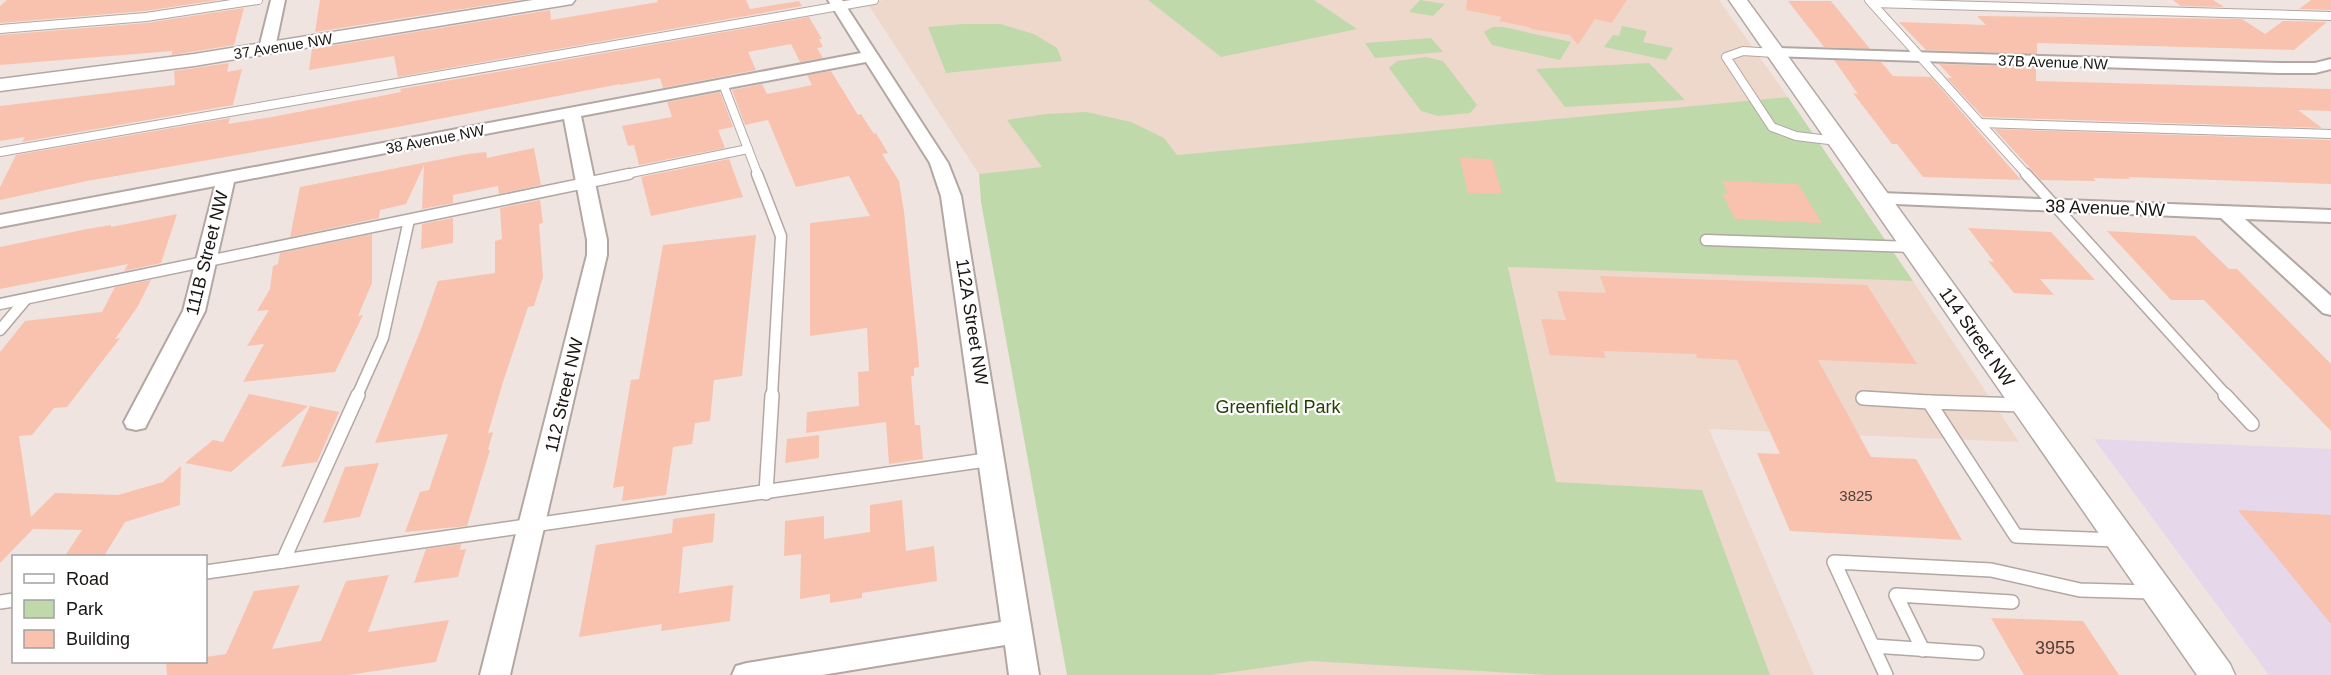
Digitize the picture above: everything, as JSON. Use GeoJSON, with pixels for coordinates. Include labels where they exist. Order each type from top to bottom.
{"type":"FeatureCollection","features":[{"type":"Feature","properties":{"kind":"street"},"geometry":{"type":"LineString","coordinates":[[267,48],[278,0]]}},
{"type":"Feature","properties":{"kind":"street","name":"37 Avenue NW"},"geometry":{"type":"LineString","coordinates":[[0,85],[111,72],[566,0]]}},
{"type":"Feature","properties":{"kind":"street","name":"114 Street NW"},"geometry":{"type":"LineString","coordinates":[[1738,0],[2217,675]]}},
{"type":"Feature","properties":{"kind":"street","name":"112A Street NW"},"geometry":{"type":"LineString","coordinates":[[837,3],[939,163],[951,196],[993,459],[1024,675]]}},
{"type":"Feature","properties":{"kind":"street","name":"37B Avenue NW"},"geometry":{"type":"LineString","coordinates":[[1774,53],[2287,69],[2315,68],[2331,64]]}},
{"type":"Feature","properties":{"kind":"street","name":"38 Avenue NW"},"geometry":{"type":"LineString","coordinates":[[0,221],[871,56]]}},
{"type":"Feature","properties":{"kind":"street","name":"112 Street NW"},"geometry":{"type":"LineString","coordinates":[[495,675],[597,255],[597,240],[587,183],[572,113]]}},
{"type":"Feature","properties":{"kind":"street","name":"111B Street NW"},"geometry":{"type":"LineString","coordinates":[[136,422],[189,322],[207,261],[226,178]]}},
{"type":"Feature","properties":{"kind":"street","name":"38 Avenue NW"},"geometry":{"type":"LineString","coordinates":[[1880,199],[2331,216]]}},
{"type":"Feature","properties":{"kind":"street"},"geometry":{"type":"LineString","coordinates":[[2226,212],[2331,308]]}},
{"type":"Feature","properties":{"kind":"street"},"geometry":{"type":"LineString","coordinates":[[752,675],[1017,631]]}},
{"type":"Feature","properties":{"kind":"lane"},"geometry":{"type":"LineString","coordinates":[[0,28],[146,17],[258,0]]}},
{"type":"Feature","properties":{"kind":"lane"},"geometry":{"type":"LineString","coordinates":[[0,152],[837,3],[874,0]]}},
{"type":"Feature","properties":{"kind":"lane"},"geometry":{"type":"LineString","coordinates":[[1871,2],[2331,16]]}},
{"type":"Feature","properties":{"kind":"lane"},"geometry":{"type":"LineString","coordinates":[[1871,2],[2252,424]]}},
{"type":"Feature","properties":{"kind":"lane"},"geometry":{"type":"LineString","coordinates":[[1774,53],[1753,50],[1735,51],[1726,57],[1772,127],[1796,136],[1837,141]]}},
{"type":"Feature","properties":{"kind":"lane"},"geometry":{"type":"LineString","coordinates":[[723,84],[781,236],[766,493]]}},
{"type":"Feature","properties":{"kind":"lane"},"geometry":{"type":"LineString","coordinates":[[1980,123],[2331,134]]}},
{"type":"Feature","properties":{"kind":"lane"},"geometry":{"type":"LineString","coordinates":[[0,304],[748,149]]}},
{"type":"Feature","properties":{"kind":"lane"},"geometry":{"type":"LineString","coordinates":[[283,561],[383,338],[409,220]]}},
{"type":"Feature","properties":{"kind":"lane"},"geometry":{"type":"LineString","coordinates":[[1706,240],[1914,247]]}},
{"type":"Feature","properties":{"kind":"lane"},"geometry":{"type":"LineString","coordinates":[[0,330],[26,299]]}},
{"type":"Feature","properties":{"kind":"lane"},"geometry":{"type":"LineString","coordinates":[[1863,398],[2025,405]]}},
{"type":"Feature","properties":{"kind":"lane"},"geometry":{"type":"LineString","coordinates":[[1929,402],[2016,536],[2121,540]]}},
{"type":"Feature","properties":{"kind":"lane"},"geometry":{"type":"LineString","coordinates":[[207,572],[993,459]]}},
{"type":"Feature","properties":{"kind":"lane"},"geometry":{"type":"LineString","coordinates":[[1886,675],[1834,562],[1991,570],[2080,590],[2158,592]]}},
{"type":"Feature","properties":{"kind":"lane"},"geometry":{"type":"LineString","coordinates":[[1923,650],[1896,595],[2012,602]]}},
{"type":"Feature","properties":{"kind":"lane"},"geometry":{"type":"LineString","coordinates":[[1873,646],[1977,653]]}},
{"type":"Feature","properties":{"kind":"shaded area"},"geometry":{"type":"Polygon","coordinates":[[[884,0],[1719,0],[1788,97],[979,174],[867,3],[884,0]]]}},
{"type":"Feature","properties":{"kind":"shaded area"},"geometry":{"type":"Polygon","coordinates":[[[1508,266],[1913,281],[2019,442],[1709,429],[1814,675],[1212,675],[1587,621],[1508,266]]]}},
{"type":"Feature","properties":{"kind":"shaded area"},"geometry":{"type":"Polygon","coordinates":[[[2094,439],[2331,449],[2331,675],[2269,675],[2094,439]]]}},
{"type":"Feature","properties":{"kind":"green space"},"geometry":{"type":"Polygon","coordinates":[[[1148,0],[1314,0],[1357,29],[1221,57],[1148,0]]]}},
{"type":"Feature","properties":{"kind":"green space"},"geometry":{"type":"Polygon","coordinates":[[[1420,0],[1445,4],[1433,16],[1409,12],[1420,0]]]}},
{"type":"Feature","properties":{"kind":"green space"},"geometry":{"type":"Polygon","coordinates":[[[1000,24],[1034,34],[1057,48],[1062,61],[946,73],[928,27],[1000,24]]]}},
{"type":"Feature","properties":{"kind":"green space"},"geometry":{"type":"Polygon","coordinates":[[[1622,26],[1647,31],[1643,42],[1673,48],[1666,60],[1604,47],[1613,35],[1619,36],[1622,26]]]}},
{"type":"Feature","properties":{"kind":"green space"},"geometry":{"type":"Polygon","coordinates":[[[1493,27],[1503,27],[1571,42],[1560,60],[1492,45],[1484,32],[1493,27]]]}},
{"type":"Feature","properties":{"kind":"green space"},"geometry":{"type":"Polygon","coordinates":[[[1431,38],[1443,52],[1375,58],[1365,43],[1431,38]]]}},
{"type":"Feature","properties":{"kind":"green space"},"geometry":{"type":"Polygon","coordinates":[[[1426,57],[1443,61],[1477,105],[1470,113],[1438,116],[1421,111],[1389,68],[1397,61],[1426,57]]]}},
{"type":"Feature","properties":{"kind":"green space"},"geometry":{"type":"Polygon","coordinates":[[[1649,63],[1685,100],[1565,107],[1536,69],[1649,63]]]}},
{"type":"Feature","properties":{"kind":"green space","name":"Greenfield Park"},"geometry":{"type":"Polygon","coordinates":[[[1788,97],[1913,281],[1508,267],[1556,482],[1702,490],[1770,675],[1548,675],[1311,661],[1212,675],[1067,675],[981,202],[979,174],[1042,167],[1007,120],[1046,114],[1087,112],[1131,122],[1164,138],[1177,155],[1788,97]]]}},
{"type":"Feature","properties":{"kind":"building"},"geometry":{"type":"Polygon","coordinates":[[[7,0],[218,0],[145,11],[0,23],[0,6],[7,0]]]}},
{"type":"Feature","properties":{"kind":"building"},"geometry":{"type":"Polygon","coordinates":[[[320,0],[519,0],[315,32],[320,0]]]}},
{"type":"Feature","properties":{"kind":"building"},"geometry":{"type":"Polygon","coordinates":[[[657,0],[746,0],[750,9],[799,1],[802,6],[398,77],[394,56],[309,70],[312,49],[550,10],[551,20],[658,2],[657,0]]]}},
{"type":"Feature","properties":{"kind":"building"},"geometry":{"type":"Polygon","coordinates":[[[1467,0],[1627,0],[1612,23],[1595,19],[1578,45],[1570,35],[1531,29],[1499,21],[1502,17],[1466,10],[1467,0]]]}},
{"type":"Feature","properties":{"kind":"building"},"geometry":{"type":"Polygon","coordinates":[[[2173,0],[2213,0],[2224,7],[2181,6],[2173,0]]]}},
{"type":"Feature","properties":{"kind":"building"},"geometry":{"type":"Polygon","coordinates":[[[2311,0],[2331,0],[2331,10],[2299,9],[2311,0]]]}},
{"type":"Feature","properties":{"kind":"building"},"geometry":{"type":"Polygon","coordinates":[[[1788,1],[1831,1],[1870,49],[1824,47],[1788,1]]]}},
{"type":"Feature","properties":{"kind":"building"},"geometry":{"type":"Polygon","coordinates":[[[244,8],[234,45],[172,55],[172,51],[0,65],[0,35],[146,23],[244,8]]]}},
{"type":"Feature","properties":{"kind":"building"},"geometry":{"type":"Polygon","coordinates":[[[1977,16],[2242,19],[2265,34],[2283,21],[2327,22],[2294,50],[2037,43],[2037,54],[1926,50],[1899,22],[1986,25],[1977,16]]]}},
{"type":"Feature","properties":{"kind":"building"},"geometry":{"type":"Polygon","coordinates":[[[809,17],[822,39],[819,39],[823,47],[817,48],[823,58],[800,62],[791,44],[748,52],[756,70],[663,88],[660,78],[620,84],[392,128],[87,181],[0,200],[0,187],[16,155],[230,118],[228,124],[272,117],[401,92],[400,89],[809,17]]]}},
{"type":"Feature","properties":{"kind":"building"},"geometry":{"type":"Polygon","coordinates":[[[1834,60],[1881,62],[1893,76],[1931,77],[2021,180],[1923,177],[1897,144],[1892,144],[1853,93],[1858,94],[1834,60]]]}},
{"type":"Feature","properties":{"kind":"building"},"geometry":{"type":"Polygon","coordinates":[[[229,63],[227,72],[242,69],[233,105],[22,142],[25,137],[0,141],[0,106],[175,85],[174,71],[229,63]]]}},
{"type":"Feature","properties":{"kind":"building"},"geometry":{"type":"Polygon","coordinates":[[[1939,64],[2036,67],[2036,81],[2331,89],[2331,111],[2298,110],[2322,128],[1983,117],[1947,78],[1952,78],[1939,64]]]}},
{"type":"Feature","properties":{"kind":"building"},"geometry":{"type":"Polygon","coordinates":[[[831,71],[858,115],[861,114],[874,134],[876,133],[888,153],[882,154],[899,181],[918,350],[919,367],[914,368],[914,376],[911,376],[915,425],[920,425],[923,459],[889,464],[886,422],[806,433],[807,412],[859,406],[858,372],[869,371],[867,328],[810,336],[810,223],[870,216],[849,176],[796,187],[768,120],[745,125],[732,90],[762,84],[767,94],[783,91],[812,85],[807,75],[831,71]]]}},
{"type":"Feature","properties":{"kind":"building"},"geometry":{"type":"Polygon","coordinates":[[[720,92],[733,127],[718,130],[725,148],[639,165],[634,145],[628,146],[622,126],[672,117],[667,102],[720,92]]]}},
{"type":"Feature","properties":{"kind":"building"},"geometry":{"type":"Polygon","coordinates":[[[1994,129],[2331,140],[2331,184],[2128,177],[2130,179],[2093,178],[2096,181],[2041,180],[1994,129]]]}},
{"type":"Feature","properties":{"kind":"building"},"geometry":{"type":"Polygon","coordinates":[[[534,148],[541,185],[499,194],[498,186],[453,195],[453,203],[422,209],[424,165],[406,204],[380,210],[379,218],[290,237],[300,187],[468,154],[486,152],[487,158],[534,148]]]}},
{"type":"Feature","properties":{"kind":"building"},"geometry":{"type":"Polygon","coordinates":[[[1460,158],[1492,159],[1502,194],[1468,193],[1460,158]]]}},
{"type":"Feature","properties":{"kind":"building"},"geometry":{"type":"Polygon","coordinates":[[[729,159],[743,197],[651,216],[641,177],[729,159]]]}},
{"type":"Feature","properties":{"kind":"building"},"geometry":{"type":"Polygon","coordinates":[[[1722,181],[1798,184],[1822,223],[1735,219],[1722,193],[1728,194],[1722,181]]]}},
{"type":"Feature","properties":{"kind":"building"},"geometry":{"type":"Polygon","coordinates":[[[540,200],[543,223],[539,224],[543,277],[534,306],[528,307],[503,382],[488,433],[493,432],[488,450],[490,450],[467,526],[405,532],[420,492],[429,490],[448,434],[375,443],[438,281],[495,273],[495,241],[502,239],[500,208],[540,200]]]}},
{"type":"Feature","properties":{"kind":"building"},"geometry":{"type":"Polygon","coordinates":[[[177,214],[161,263],[124,271],[128,264],[0,289],[0,247],[177,214]]]}},
{"type":"Feature","properties":{"kind":"building"},"geometry":{"type":"Polygon","coordinates":[[[453,218],[453,243],[421,249],[422,224],[453,218]]]}},
{"type":"Feature","properties":{"kind":"building"},"geometry":{"type":"Polygon","coordinates":[[[1968,228],[2051,232],[2095,280],[2040,279],[2054,295],[2014,293],[1988,261],[1994,262],[1968,228]]]}},
{"type":"Feature","properties":{"kind":"building"},"geometry":{"type":"Polygon","coordinates":[[[2107,231],[2195,236],[2229,269],[2237,269],[2331,364],[2331,431],[2204,300],[2171,300],[2107,231]]]}},
{"type":"Feature","properties":{"kind":"building"},"geometry":{"type":"Polygon","coordinates":[[[372,234],[372,283],[358,316],[363,315],[335,372],[243,382],[264,344],[247,346],[269,310],[257,311],[270,289],[273,266],[278,264],[280,253],[372,234]]]}},
{"type":"Feature","properties":{"kind":"building"},"geometry":{"type":"Polygon","coordinates":[[[756,235],[742,376],[714,380],[710,421],[695,423],[692,444],[673,447],[666,495],[622,501],[624,486],[613,488],[631,380],[639,379],[663,245],[756,235]]]}},
{"type":"Feature","properties":{"kind":"building"},"geometry":{"type":"Polygon","coordinates":[[[1600,276],[1867,285],[1917,364],[1818,360],[1871,457],[1916,459],[1962,540],[1790,531],[1757,453],[1780,454],[1737,360],[1697,358],[1696,354],[1603,351],[1606,358],[1550,355],[1541,319],[1566,320],[1557,291],[1606,293],[1600,276]]]}},
{"type":"Feature","properties":{"kind":"building"},"geometry":{"type":"Polygon","coordinates":[[[151,280],[138,306],[115,339],[120,338],[67,407],[54,408],[32,435],[19,436],[31,517],[55,493],[118,495],[163,482],[181,466],[180,505],[125,522],[105,555],[66,555],[82,530],[33,529],[0,563],[0,352],[25,321],[102,312],[115,287],[151,280]]]}},
{"type":"Feature","properties":{"kind":"building"},"geometry":{"type":"Polygon","coordinates":[[[249,394],[308,406],[231,472],[185,463],[213,440],[223,442],[249,394]]]}},
{"type":"Feature","properties":{"kind":"building"},"geometry":{"type":"Polygon","coordinates":[[[310,406],[339,412],[317,462],[281,467],[310,406]]]}},
{"type":"Feature","properties":{"kind":"building"},"geometry":{"type":"Polygon","coordinates":[[[819,435],[819,458],[785,463],[787,439],[819,435]]]}},
{"type":"Feature","properties":{"kind":"building"},"geometry":{"type":"Polygon","coordinates":[[[379,463],[360,517],[323,523],[345,467],[379,463]]]}},
{"type":"Feature","properties":{"kind":"building"},"geometry":{"type":"Polygon","coordinates":[[[902,500],[906,551],[934,546],[937,581],[862,593],[862,598],[830,603],[830,594],[800,599],[801,554],[784,556],[785,521],[824,516],[824,539],[870,532],[870,505],[902,500]]]}},
{"type":"Feature","properties":{"kind":"building"},"geometry":{"type":"Polygon","coordinates":[[[2238,510],[2331,515],[2331,624],[2238,510]]]}},
{"type":"Feature","properties":{"kind":"building"},"geometry":{"type":"Polygon","coordinates":[[[715,513],[713,542],[683,547],[679,593],[733,585],[730,621],[661,631],[662,624],[579,637],[596,545],[672,533],[673,519],[715,513]]]}},
{"type":"Feature","properties":{"kind":"building"},"geometry":{"type":"Polygon","coordinates":[[[461,544],[460,550],[466,549],[458,577],[414,583],[426,549],[461,544]]]}},
{"type":"Feature","properties":{"kind":"building"},"geometry":{"type":"Polygon","coordinates":[[[389,575],[368,632],[449,620],[436,662],[348,675],[167,675],[166,663],[207,663],[207,657],[226,654],[254,591],[300,585],[272,649],[321,641],[346,581],[389,575]]]}},
{"type":"Feature","properties":{"kind":"building"},"geometry":{"type":"Polygon","coordinates":[[[1991,618],[2083,621],[2119,675],[2024,675],[1991,618]]]}}]}
